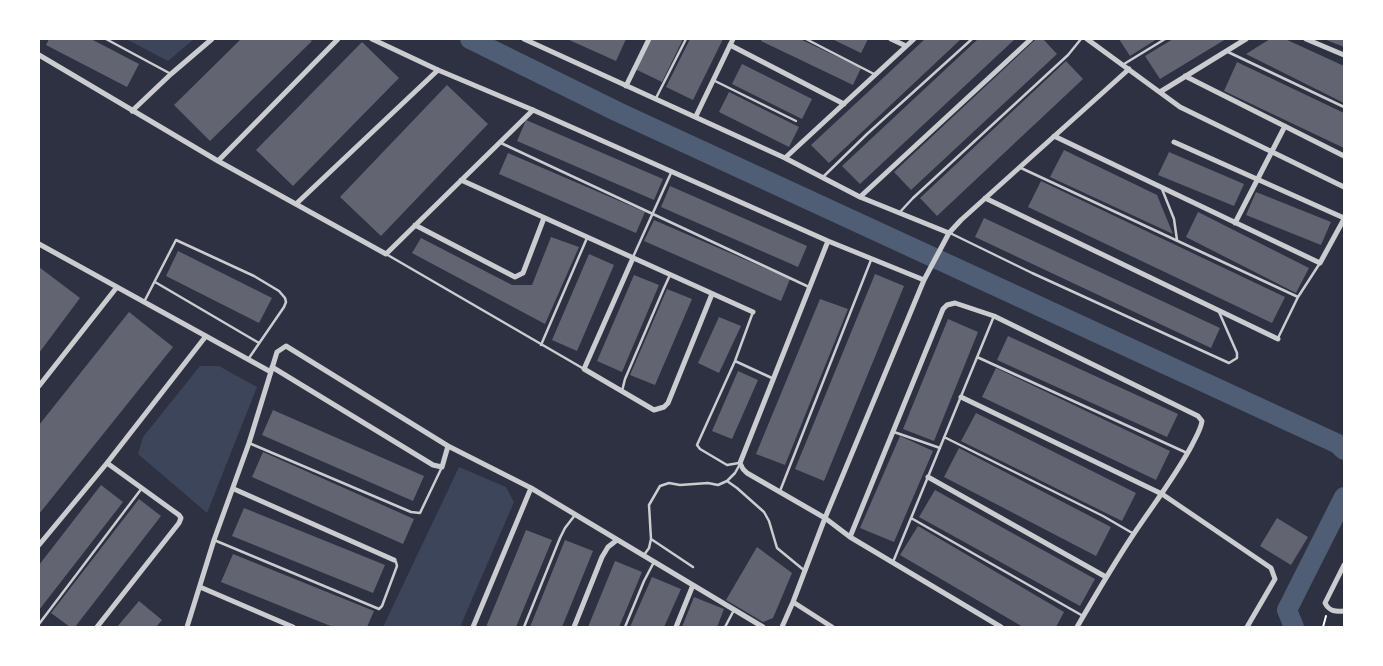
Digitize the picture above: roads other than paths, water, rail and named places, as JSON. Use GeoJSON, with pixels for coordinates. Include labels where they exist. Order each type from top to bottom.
{"type":"FeatureCollection","features":[{"type":"Feature","properties":{"kind":"street"},"geometry":{"type":"LineString","coordinates":[[132,111],[212,39]]}},
{"type":"Feature","properties":{"kind":"street"},"geometry":{"type":"LineString","coordinates":[[218,161],[338,39]]}},
{"type":"Feature","properties":{"kind":"street"},"geometry":{"type":"LineString","coordinates":[[372,39],[438,70],[533,110],[828,241],[924,280]]}},
{"type":"Feature","properties":{"kind":"street"},"geometry":{"type":"LineString","coordinates":[[524,39],[656,100],[696,116],[785,158],[860,197],[949,233]]}},
{"type":"Feature","properties":{"kind":"street"},"geometry":{"type":"LineString","coordinates":[[626,86],[649,39]]}},
{"type":"Feature","properties":{"kind":"street"},"geometry":{"type":"LineString","coordinates":[[696,116],[733,39]]}},
{"type":"Feature","properties":{"kind":"street"},"geometry":{"type":"LineString","coordinates":[[891,39],[906,46]]}},
{"type":"Feature","properties":{"kind":"street"},"geometry":{"type":"LineString","coordinates":[[785,158],[914,39]]}},
{"type":"Feature","properties":{"kind":"street"},"geometry":{"type":"LineString","coordinates":[[860,197],[1030,39]]}},
{"type":"Feature","properties":{"kind":"street"},"geometry":{"type":"LineString","coordinates":[[1087,39],[1095,40],[1123,65],[1180,107],[1344,187]]}},
{"type":"Feature","properties":{"kind":"street"},"geometry":{"type":"LineString","coordinates":[[1160,92],[1246,39]]}},
{"type":"Feature","properties":{"kind":"street"},"geometry":{"type":"LineString","coordinates":[[1306,39],[1344,55]]}},
{"type":"Feature","properties":{"kind":"street"},"geometry":{"type":"LineString","coordinates":[[730,45],[844,104]]}},
{"type":"Feature","properties":{"kind":"street"},"geometry":{"type":"LineString","coordinates":[[39,55],[218,161],[386,254],[533,110]]}},
{"type":"Feature","properties":{"kind":"street"},"geometry":{"type":"LineString","coordinates":[[782,627],[924,280],[949,233],[961,220],[1129,69]]}},
{"type":"Feature","properties":{"kind":"street"},"geometry":{"type":"LineString","coordinates":[[296,204],[438,70]]}},
{"type":"Feature","properties":{"kind":"street"},"geometry":{"type":"LineString","coordinates":[[1185,76],[1344,156]]}},
{"type":"Feature","properties":{"kind":"street"},"geometry":{"type":"LineString","coordinates":[[1236,223],[1285,126]]}},
{"type":"Feature","properties":{"kind":"street"},"geometry":{"type":"LineString","coordinates":[[1054,136],[1320,263],[1344,219],[1174,142]]}},
{"type":"Feature","properties":{"kind":"street"},"geometry":{"type":"LineString","coordinates":[[461,180],[753,312]]}},
{"type":"Feature","properties":{"kind":"street"},"geometry":{"type":"LineString","coordinates":[[986,198],[1278,339]]}},
{"type":"Feature","properties":{"kind":"street"},"geometry":{"type":"LineString","coordinates":[[415,225],[515,277],[523,273],[544,218]]}},
{"type":"Feature","properties":{"kind":"street"},"geometry":{"type":"LineString","coordinates":[[828,241],[740,463],[747,473],[825,518],[850,537],[1000,627]]}},
{"type":"Feature","properties":{"kind":"street"},"geometry":{"type":"LineString","coordinates":[[39,244],[248,359],[272,370],[433,465],[442,467],[448,446]]}},
{"type":"Feature","properties":{"kind":"street"},"geometry":{"type":"LineString","coordinates":[[633,258],[584,368],[654,410],[664,407],[668,403],[712,294]]}},
{"type":"Feature","properties":{"kind":"street"},"geometry":{"type":"LineString","coordinates":[[39,386],[118,287]]}},
{"type":"Feature","properties":{"kind":"street"},"geometry":{"type":"LineString","coordinates":[[850,537],[943,309],[947,304],[955,303],[994,316],[1198,416],[1202,420],[1202,426],[1188,453],[1106,577],[1077,627]]}},
{"type":"Feature","properties":{"kind":"street"},"geometry":{"type":"LineString","coordinates":[[39,546],[107,463],[206,336]]}},
{"type":"Feature","properties":{"kind":"street"},"geometry":{"type":"LineString","coordinates":[[187,627],[214,540],[250,443],[277,352],[286,346],[448,446],[531,488],[763,627]]}},
{"type":"Feature","properties":{"kind":"street"},"geometry":{"type":"LineString","coordinates":[[961,398],[1162,494],[1271,568],[1276,579],[1247,627]]}},
{"type":"Feature","properties":{"kind":"street"},"geometry":{"type":"LineString","coordinates":[[96,627],[181,518],[107,463]]}},
{"type":"Feature","properties":{"kind":"street"},"geometry":{"type":"LineString","coordinates":[[928,477],[1106,577]]}},
{"type":"Feature","properties":{"kind":"street"},"geometry":{"type":"LineString","coordinates":[[473,627],[531,488]]}},
{"type":"Feature","properties":{"kind":"street"},"geometry":{"type":"LineString","coordinates":[[234,489],[394,560]]}},
{"type":"Feature","properties":{"kind":"street"},"geometry":{"type":"LineString","coordinates":[[574,627],[602,557],[608,547],[617,540]]}},
{"type":"Feature","properties":{"kind":"street"},"geometry":{"type":"LineString","coordinates":[[1344,565],[1325,603],[1333,611],[1344,611]]}},
{"type":"Feature","properties":{"kind":"street"},"geometry":{"type":"LineString","coordinates":[[676,627],[693,585]]}},
{"type":"Feature","properties":{"kind":"street"},"geometry":{"type":"LineString","coordinates":[[200,587],[292,627]]}},
{"type":"Feature","properties":{"kind":"street"},"geometry":{"type":"LineString","coordinates":[[793,602],[832,627]]}},
{"type":"Feature","properties":{"kind":"lane"},"geometry":{"type":"LineString","coordinates":[[106,39],[171,74]]}},
{"type":"Feature","properties":{"kind":"lane"},"geometry":{"type":"LineString","coordinates":[[656,100],[686,39]]}},
{"type":"Feature","properties":{"kind":"lane"},"geometry":{"type":"LineString","coordinates":[[806,39],[876,74]]}},
{"type":"Feature","properties":{"kind":"lane"},"geometry":{"type":"LineString","coordinates":[[822,177],[972,39]]}},
{"type":"Feature","properties":{"kind":"lane"},"geometry":{"type":"LineString","coordinates":[[899,213],[1068,55],[1081,39]]}},
{"type":"Feature","properties":{"kind":"lane"},"geometry":{"type":"LineString","coordinates":[[1123,65],[1165,39]]}},
{"type":"Feature","properties":{"kind":"lane"},"geometry":{"type":"LineString","coordinates":[[1226,51],[1344,107]]}},
{"type":"Feature","properties":{"kind":"lane"},"geometry":{"type":"LineString","coordinates":[[713,80],[796,120]]}},
{"type":"Feature","properties":{"kind":"lane"},"geometry":{"type":"LineString","coordinates":[[500,142],[810,287]]}},
{"type":"Feature","properties":{"kind":"lane"},"geometry":{"type":"LineString","coordinates":[[1020,167],[1298,298]]}},
{"type":"Feature","properties":{"kind":"lane"},"geometry":{"type":"LineString","coordinates":[[633,258],[671,171]]}},
{"type":"Feature","properties":{"kind":"lane"},"geometry":{"type":"LineString","coordinates":[[1161,188],[1174,219],[1177,240]]}},
{"type":"Feature","properties":{"kind":"lane"},"geometry":{"type":"LineString","coordinates":[[949,233],[1229,363],[1237,358],[1238,353],[1219,310]]}},
{"type":"Feature","properties":{"kind":"lane"},"geometry":{"type":"LineString","coordinates":[[541,345],[588,238]]}},
{"type":"Feature","properties":{"kind":"lane"},"geometry":{"type":"LineString","coordinates":[[144,302],[176,240],[262,281],[279,291],[286,302],[248,359]]}},
{"type":"Feature","properties":{"kind":"lane"},"geometry":{"type":"LineString","coordinates":[[386,254],[541,345],[584,368]]}},
{"type":"Feature","properties":{"kind":"lane"},"geometry":{"type":"LineString","coordinates":[[780,491],[872,258]]}},
{"type":"Feature","properties":{"kind":"lane"},"geometry":{"type":"LineString","coordinates":[[1278,339],[1298,298],[1320,263]]}},
{"type":"Feature","properties":{"kind":"lane"},"geometry":{"type":"LineString","coordinates":[[622,392],[625,379],[670,275]]}},
{"type":"Feature","properties":{"kind":"lane"},"geometry":{"type":"LineString","coordinates":[[154,282],[259,343]]}},
{"type":"Feature","properties":{"kind":"lane"},"geometry":{"type":"LineString","coordinates":[[740,463],[727,465],[703,451],[697,445],[735,361],[753,312]]}},
{"type":"Feature","properties":{"kind":"lane"},"geometry":{"type":"LineString","coordinates":[[893,562],[994,316]]}},
{"type":"Feature","properties":{"kind":"lane"},"geometry":{"type":"LineString","coordinates":[[977,357],[1188,453]]}},
{"type":"Feature","properties":{"kind":"lane"},"geometry":{"type":"LineString","coordinates":[[735,361],[774,379]]}},
{"type":"Feature","properties":{"kind":"lane"},"geometry":{"type":"LineString","coordinates":[[893,431],[940,448]]}},
{"type":"Feature","properties":{"kind":"lane"},"geometry":{"type":"LineString","coordinates":[[944,437],[1134,534]]}},
{"type":"Feature","properties":{"kind":"lane"},"geometry":{"type":"LineString","coordinates":[[250,443],[411,512],[420,513],[442,467]]}},
{"type":"Feature","properties":{"kind":"lane"},"geometry":{"type":"LineString","coordinates":[[644,556],[649,548],[651,539],[648,505],[660,486],[669,483],[680,485],[708,483],[718,485],[727,481],[735,473],[740,463]]}},
{"type":"Feature","properties":{"kind":"lane"},"geometry":{"type":"LineString","coordinates":[[727,481],[764,512],[769,520],[777,548],[804,571]]}},
{"type":"Feature","properties":{"kind":"lane"},"geometry":{"type":"LineString","coordinates":[[39,624],[142,488]]}},
{"type":"Feature","properties":{"kind":"lane"},"geometry":{"type":"LineString","coordinates":[[524,627],[560,538],[565,528],[576,515]]}},
{"type":"Feature","properties":{"kind":"lane"},"geometry":{"type":"LineString","coordinates":[[911,518],[1083,616]]}},
{"type":"Feature","properties":{"kind":"lane"},"geometry":{"type":"LineString","coordinates":[[651,539],[693,567]]}},
{"type":"Feature","properties":{"kind":"lane"},"geometry":{"type":"LineString","coordinates":[[214,540],[379,609],[382,606],[398,566],[394,560]]}},
{"type":"Feature","properties":{"kind":"lane"},"geometry":{"type":"LineString","coordinates":[[625,627],[654,562]]}},
{"type":"Feature","properties":{"kind":"lane"},"geometry":{"type":"LineString","coordinates":[[724,627],[734,610]]}},
{"type":"Feature","properties":{"kind":"waterway"},"geometry":{"type":"LineString","coordinates":[[470,39],[618,112],[1338,444],[1344,450]]}},
{"type":"Feature","properties":{"kind":"waterway"},"geometry":{"type":"LineString","coordinates":[[1294,627],[1287,610],[1344,497]]}}]}
